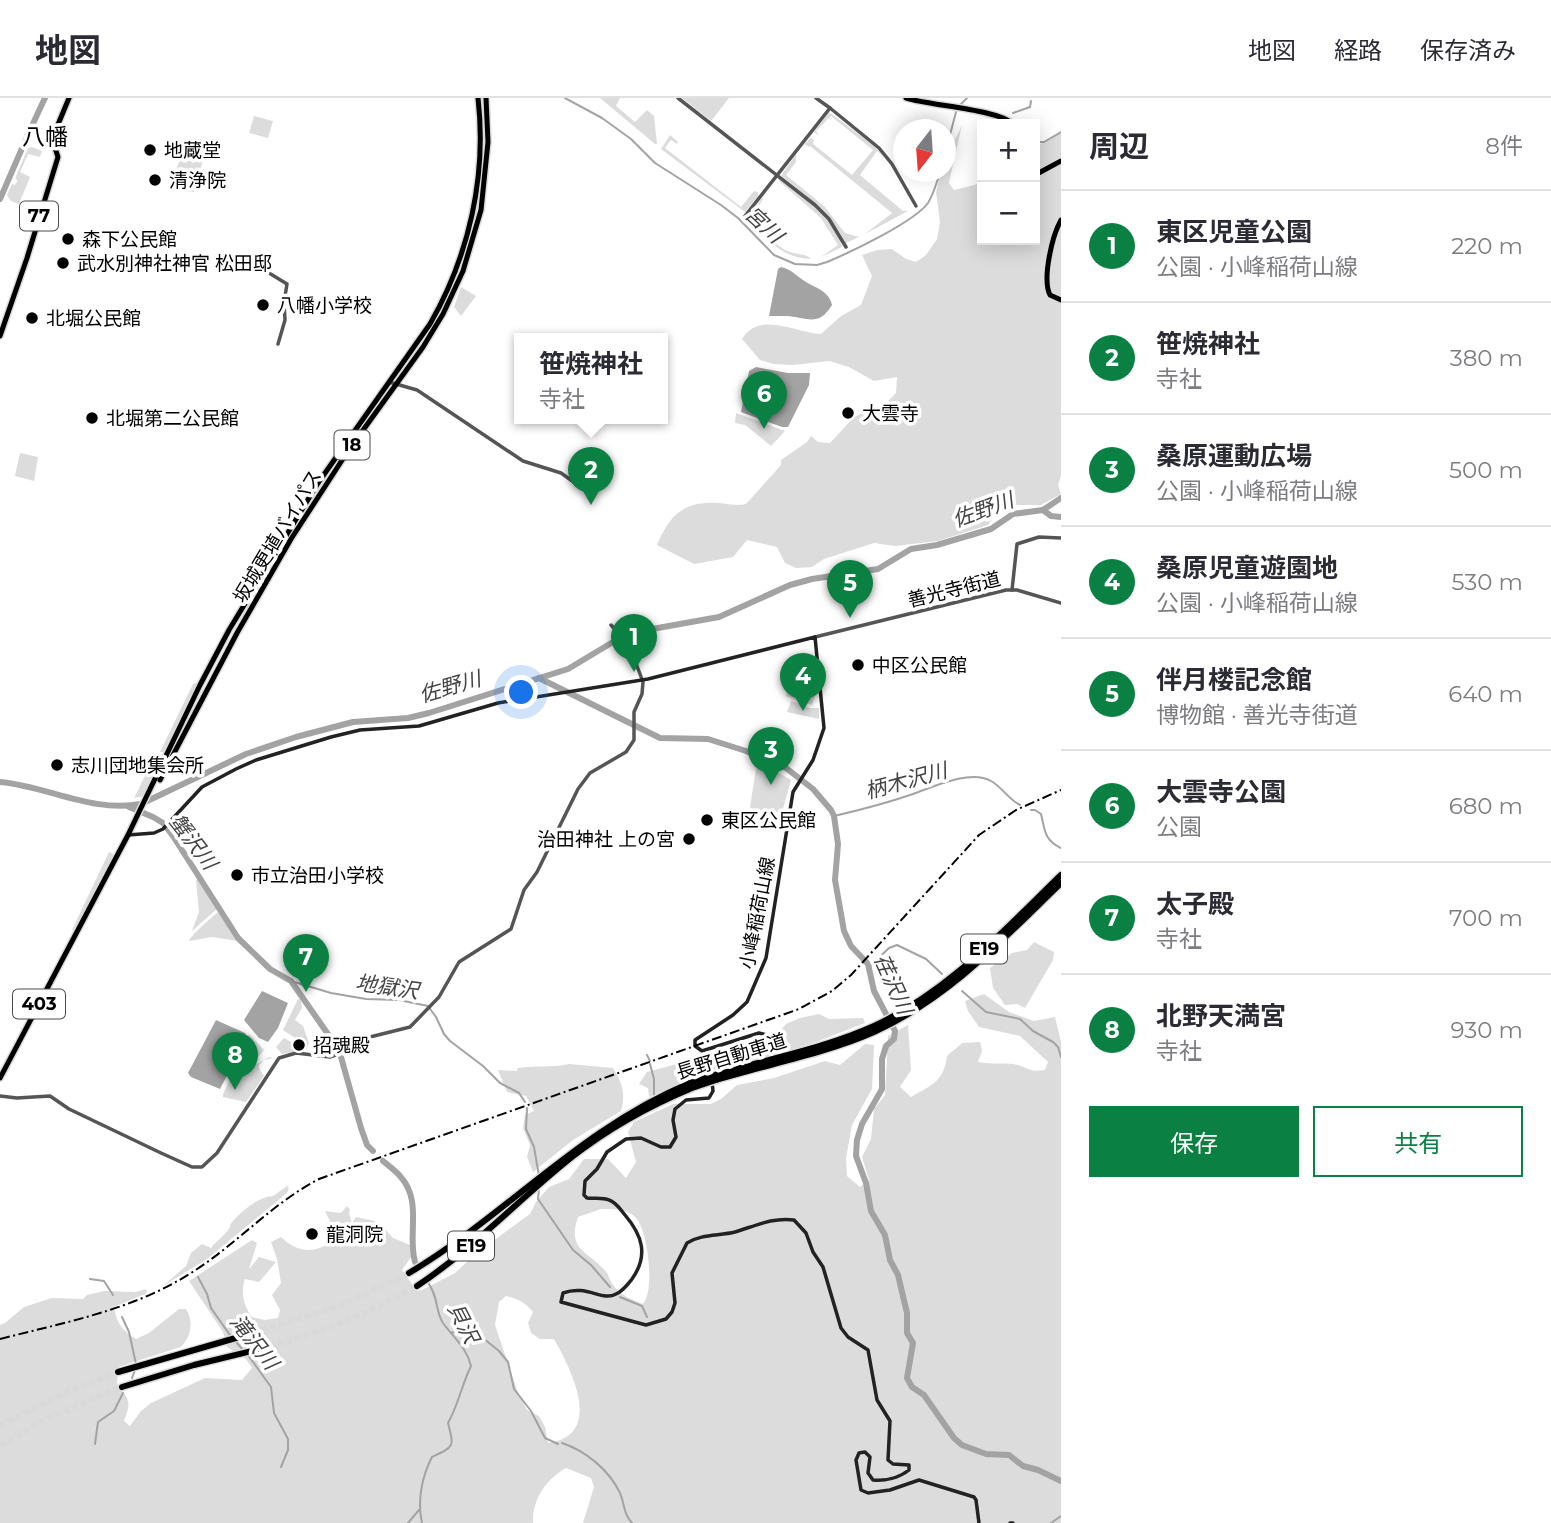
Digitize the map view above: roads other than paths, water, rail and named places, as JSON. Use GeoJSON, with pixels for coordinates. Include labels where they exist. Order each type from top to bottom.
{"type":"FeatureCollection","features":[{"type":"Feature","properties":{"kind":"highway","name":"長野自動車道"},"geometry":{"type":"LineString","coordinates":[[901,1015],[962,969],[1061,875]]}},
{"type":"Feature","properties":{"kind":"highway","name":"長野自動車道"},"geometry":{"type":"LineString","coordinates":[[409,1273],[519,1197],[585,1144],[647,1105],[715,1077],[828,1049],[927,1003],[967,973],[1061,883]]}},
{"type":"Feature","properties":{"kind":"highway","name":"長野自動車道"},"geometry":{"type":"LineString","coordinates":[[416,1286],[468,1248],[519,1197]]}},
{"type":"Feature","properties":{"kind":"highway"},"geometry":{"type":"LineString","coordinates":[[118,1373],[253,1333]]}},
{"type":"Feature","properties":{"kind":"highway"},"geometry":{"type":"LineString","coordinates":[[122,1387],[257,1349]]}},
{"type":"Feature","properties":{"kind":"main road","name":"77"},"geometry":{"type":"LineString","coordinates":[[0,336],[58,157],[52,139],[69,98]]}},
{"type":"Feature","properties":{"kind":"main road","name":"坂城更埴バイパス"},"geometry":{"type":"LineString","coordinates":[[160,776],[200,685],[256,584],[318,483],[435,316],[465,241],[474,209],[480,158],[478,98]]}},
{"type":"Feature","properties":{"kind":"main road","name":"坂城更埴バイパス"},"geometry":{"type":"LineString","coordinates":[[130,835],[237,633],[291,539],[348,451],[424,347],[443,314],[470,253],[485,180],[488,142],[486,98]]}},
{"type":"Feature","properties":{"kind":"main road"},"geometry":{"type":"LineString","coordinates":[[906,98],[1005,119]]}},
{"type":"Feature","properties":{"kind":"main road"},"geometry":{"type":"LineString","coordinates":[[1040,172],[1061,161]]}},
{"type":"Feature","properties":{"kind":"main road"},"geometry":{"type":"LineString","coordinates":[[1061,220],[1053,241],[1046,285],[1050,295],[1061,300]]}},
{"type":"Feature","properties":{"kind":"main road"},"geometry":{"type":"LineString","coordinates":[[130,835],[163,829],[202,788],[264,757],[345,733],[419,726],[498,703],[642,680],[814,637]]}},
{"type":"Feature","properties":{"kind":"main road","name":"小峰稲荷山線"},"geometry":{"type":"LineString","coordinates":[[814,637],[824,728],[813,760],[799,782],[792,801],[767,951],[754,989],[738,1011],[701,1034],[695,1040],[695,1046],[702,1051],[759,1033],[767,1035],[767,1040],[733,1059],[714,1064],[711,1073],[713,1091],[709,1098],[686,1100],[675,1109],[673,1120],[676,1137],[670,1147],[661,1147],[641,1138],[633,1138],[619,1143],[603,1157],[597,1169],[585,1181],[584,1195],[587,1198],[614,1202],[636,1227],[642,1241],[642,1257],[638,1270],[629,1283],[614,1296],[579,1289],[563,1293],[561,1301],[650,1325],[666,1319],[672,1312],[675,1299],[671,1277],[687,1243],[699,1237],[735,1232],[759,1223],[794,1220],[806,1233],[813,1252],[824,1267],[841,1328],[848,1337],[868,1350],[877,1400],[890,1421],[888,1460],[893,1464],[909,1465],[909,1470],[899,1476],[873,1480],[868,1473],[870,1457],[865,1452],[859,1453],[856,1460],[861,1490],[868,1493],[890,1490],[915,1481],[924,1481],[974,1497],[979,1523]]}},
{"type":"Feature","properties":{"kind":"main road","name":"403"},"geometry":{"type":"LineString","coordinates":[[0,1078],[130,835]]}},
{"type":"Feature","properties":{"kind":"street"},"geometry":{"type":"LineString","coordinates":[[678,98],[815,205],[829,219],[846,247]]}},
{"type":"Feature","properties":{"kind":"street"},"geometry":{"type":"LineString","coordinates":[[817,98],[879,148],[892,164],[916,206]]}},
{"type":"Feature","properties":{"kind":"street"},"geometry":{"type":"LineString","coordinates":[[745,216],[830,108]]}},
{"type":"Feature","properties":{"kind":"street"},"geometry":{"type":"LineString","coordinates":[[217,256],[285,281],[285,320],[278,344]]}},
{"type":"Feature","properties":{"kind":"street"},"geometry":{"type":"LineString","coordinates":[[389,382],[417,390],[523,461],[561,473],[578,485]]}},
{"type":"Feature","properties":{"kind":"street","name":"善光寺街道"},"geometry":{"type":"LineString","coordinates":[[814,637],[1013,590],[1017,544],[1039,537],[1061,538]]}},
{"type":"Feature","properties":{"kind":"street"},"geometry":{"type":"LineString","coordinates":[[1013,590],[1061,603]]}},
{"type":"Feature","properties":{"kind":"street"},"geometry":{"type":"LineString","coordinates":[[0,1096],[52,1097],[69,1109],[192,1167],[202,1167],[217,1153],[279,1058],[296,1053],[324,1058],[340,1054],[362,1039],[411,1027],[432,1006],[459,962],[511,929],[524,890],[534,876],[578,789],[590,773],[628,749],[634,740],[634,712],[643,690],[642,680],[627,642],[611,625]]}},
{"type":"Feature","properties":{"kind":"waterway"},"geometry":{"type":"LineString","coordinates":[[0,199],[45,98]]}},
{"type":"Feature","properties":{"kind":"waterway","name":"宮川"},"geometry":{"type":"LineString","coordinates":[[565,98],[602,118],[631,139],[655,163],[738,218],[774,255],[795,264],[817,265],[827,262],[910,219],[928,203],[937,182]]}},
{"type":"Feature","properties":{"kind":"waterway","name":"宮川"},"geometry":{"type":"LineString","coordinates":[[960,105],[967,98]]}},
{"type":"Feature","properties":{"kind":"waterway"},"geometry":{"type":"LineString","coordinates":[[1013,113],[1030,107],[1031,101]]}},
{"type":"Feature","properties":{"kind":"waterway","name":"宮川"},"geometry":{"type":"LineString","coordinates":[[954,119],[956,112]]}},
{"type":"Feature","properties":{"kind":"waterway"},"geometry":{"type":"LineString","coordinates":[[1040,142],[1061,132]]}},
{"type":"Feature","properties":{"kind":"waterway"},"geometry":{"type":"LineString","coordinates":[[1043,510],[1061,498]]}},
{"type":"Feature","properties":{"kind":"waterway","name":"佐野川"},"geometry":{"type":"LineString","coordinates":[[0,782],[105,805],[141,804],[246,754],[296,737],[353,722],[408,718],[429,713],[568,669],[618,639],[641,631],[719,617],[790,585],[812,579],[878,569],[911,549],[937,545],[991,529],[1013,514],[1043,510],[1051,516],[1061,517]]}},
{"type":"Feature","properties":{"kind":"waterway","name":"荏沢川"},"geometry":{"type":"LineString","coordinates":[[539,678],[660,738],[708,739],[786,768],[813,789],[831,810],[838,844],[835,880],[844,931],[851,946],[868,964],[874,991],[895,1031],[894,1039],[886,1046],[882,1059],[882,1089],[862,1124],[856,1156],[866,1183],[871,1211],[885,1235],[890,1260],[898,1275],[907,1313],[907,1333],[913,1343],[907,1378],[912,1387],[924,1395],[954,1438],[962,1445],[986,1454],[1009,1455],[1023,1466],[1061,1481]]}},
{"type":"Feature","properties":{"kind":"waterway","name":"柄木沢川"},"geometry":{"type":"LineString","coordinates":[[834,816],[952,780],[973,777],[991,781],[1020,805]]}},
{"type":"Feature","properties":{"kind":"waterway","name":"蟹沢川"},"geometry":{"type":"LineString","coordinates":[[129,807],[163,823],[238,938],[270,969],[291,981],[339,1050],[361,1128],[367,1145],[373,1151]]}},
{"type":"Feature","properties":{"kind":"waterway","name":"柄木沢川"},"geometry":{"type":"LineString","coordinates":[[1031,810],[1041,814],[1048,838],[1061,848]]}},
{"type":"Feature","properties":{"kind":"waterway"},"geometry":{"type":"LineString","coordinates":[[869,967],[889,948],[897,945],[926,959],[942,974]]}},
{"type":"Feature","properties":{"kind":"waterway","name":"地獄沢"},"geometry":{"type":"LineString","coordinates":[[291,981],[331,993],[428,1006],[450,1041],[500,1083],[519,1093],[525,1102]]}},
{"type":"Feature","properties":{"kind":"waterway"},"geometry":{"type":"LineString","coordinates":[[962,991],[986,1012],[1020,1019],[1033,1031],[1053,1042],[1061,1057]]}},
{"type":"Feature","properties":{"kind":"waterway"},"geometry":{"type":"LineString","coordinates":[[647,1055],[650,1061]]}},
{"type":"Feature","properties":{"kind":"waterway"},"geometry":{"type":"LineString","coordinates":[[650,1064],[654,1095]]}},
{"type":"Feature","properties":{"kind":"waterway","name":"地獄沢"},"geometry":{"type":"LineString","coordinates":[[527,1108],[526,1129],[534,1147],[539,1176]]}},
{"type":"Feature","properties":{"kind":"waterway","name":"蟹沢川"},"geometry":{"type":"LineString","coordinates":[[383,1161],[400,1176],[411,1196],[415,1262]]}},
{"type":"Feature","properties":{"kind":"waterway","name":"地獄沢"},"geometry":{"type":"LineString","coordinates":[[539,1189],[538,1199],[573,1250],[591,1265],[610,1287]]}},
{"type":"Feature","properties":{"kind":"waterway","name":"滝沢川"},"geometry":{"type":"LineString","coordinates":[[198,1277],[211,1308],[232,1338]]}},
{"type":"Feature","properties":{"kind":"waterway"},"geometry":{"type":"LineString","coordinates":[[90,1279],[104,1281],[113,1295]]}},
{"type":"Feature","properties":{"kind":"waterway","name":"貝沢"},"geometry":{"type":"LineString","coordinates":[[422,1523],[420,1497],[426,1472],[432,1457],[451,1445],[448,1423],[471,1366],[463,1348],[443,1323],[427,1281]]}},
{"type":"Feature","properties":{"kind":"waterway","name":"地獄沢"},"geometry":{"type":"LineString","coordinates":[[620,1297],[642,1306],[647,1317]]}},
{"type":"Feature","properties":{"kind":"waterway"},"geometry":{"type":"LineString","coordinates":[[122,1317],[129,1332],[136,1364]]}},
{"type":"Feature","properties":{"kind":"waterway"},"geometry":{"type":"LineString","coordinates":[[451,1333],[459,1330],[478,1334],[499,1351],[508,1362],[514,1389],[531,1411],[545,1438],[558,1444]]}},
{"type":"Feature","properties":{"kind":"waterway","name":"滝沢川"},"geometry":{"type":"LineString","coordinates":[[236,1342],[244,1351]]}},
{"type":"Feature","properties":{"kind":"waterway","name":"滝沢川"},"geometry":{"type":"LineString","coordinates":[[248,1355],[271,1387],[274,1413],[288,1439],[288,1450],[281,1467]]}},
{"type":"Feature","properties":{"kind":"waterway"},"geometry":{"type":"LineString","coordinates":[[132,1378],[135,1370]]}},
{"type":"Feature","properties":{"kind":"waterway"},"geometry":{"type":"LineString","coordinates":[[95,1444],[98,1422],[114,1411],[123,1393]]}},
{"type":"Feature","properties":{"kind":"waterway"},"geometry":{"type":"LineString","coordinates":[[562,1443],[588,1456],[603,1469],[620,1493],[632,1523]]}},
{"type":"Feature","properties":{"kind":"waterway"},"geometry":{"type":"LineString","coordinates":[[408,1523],[419,1510]]}},
{"type":"Feature","properties":{"kind":"waterway"},"geometry":{"type":"LineString","coordinates":[[1051,1523],[1061,1516]]}},
{"type":"Feature","properties":{"kind":"tunnel"},"geometry":{"type":"LineString","coordinates":[[253,1333],[342,1305],[409,1273]]}},
{"type":"Feature","properties":{"kind":"tunnel"},"geometry":{"type":"LineString","coordinates":[[260,1349],[341,1323],[417,1286]]}},
{"type":"Feature","properties":{"kind":"tunnel"},"geometry":{"type":"LineString","coordinates":[[0,1426],[60,1395],[118,1372]]}},
{"type":"Feature","properties":{"kind":"tunnel"},"geometry":{"type":"LineString","coordinates":[[0,1445],[48,1418],[122,1387]]}},
{"type":"Feature","properties":{"kind":"railway"},"geometry":{"type":"LineString","coordinates":[[0,1339],[98,1314],[169,1286],[207,1262],[285,1200],[319,1179],[799,1009],[832,991],[851,975],[979,835],[1016,810],[1061,790]]}},
{"type":"Feature","properties":{"kind":"place","name":"地蔵堂"},"geometry":{"type":"Point","coordinates":[150,150]}},
{"type":"Feature","properties":{"kind":"place","name":"清浄院"},"geometry":{"type":"Point","coordinates":[155,180]}},
{"type":"Feature","properties":{"kind":"place","name":"森下公民館"},"geometry":{"type":"Point","coordinates":[68,239]}},
{"type":"Feature","properties":{"kind":"place","name":"武水別神社神官 松田邸"},"geometry":{"type":"Point","coordinates":[63,263]}},
{"type":"Feature","properties":{"kind":"place","name":"八幡小学校"},"geometry":{"type":"Point","coordinates":[263,305]}},
{"type":"Feature","properties":{"kind":"place","name":"北堀公民館"},"geometry":{"type":"Point","coordinates":[32,318]}},
{"type":"Feature","properties":{"kind":"place","name":"大雲寺"},"geometry":{"type":"Point","coordinates":[848,413]}},
{"type":"Feature","properties":{"kind":"place","name":"北堀第二公民館"},"geometry":{"type":"Point","coordinates":[92,418]}},
{"type":"Feature","properties":{"kind":"place","name":"大雲寺公園"},"geometry":{"type":"Point","coordinates":[764,429]}},
{"type":"Feature","properties":{"kind":"place","name":"笹焼神社"},"geometry":{"type":"Point","coordinates":[591,505]}},
{"type":"Feature","properties":{"kind":"place","name":"伴月楼記念館"},"geometry":{"type":"Point","coordinates":[850,618]}},
{"type":"Feature","properties":{"kind":"place","name":"中区公民館"},"geometry":{"type":"Point","coordinates":[858,665]}},
{"type":"Feature","properties":{"kind":"place","name":"東区児童公園"},"geometry":{"type":"Point","coordinates":[634,672]}},
{"type":"Feature","properties":{"kind":"place","name":"桑原児童遊園地"},"geometry":{"type":"Point","coordinates":[803,711]}},
{"type":"Feature","properties":{"kind":"place","name":"志川団地集会所"},"geometry":{"type":"Point","coordinates":[57,765]}},
{"type":"Feature","properties":{"kind":"place","name":"桑原運動広場"},"geometry":{"type":"Point","coordinates":[771,785]}},
{"type":"Feature","properties":{"kind":"place","name":"東区公民館"},"geometry":{"type":"Point","coordinates":[707,820]}},
{"type":"Feature","properties":{"kind":"place","name":"治田神社 上の宮"},"geometry":{"type":"Point","coordinates":[689,839]}},
{"type":"Feature","properties":{"kind":"place","name":"市立治田小学校"},"geometry":{"type":"Point","coordinates":[237,875]}},
{"type":"Feature","properties":{"kind":"place","name":"太子殿"},"geometry":{"type":"Point","coordinates":[306,992]}},
{"type":"Feature","properties":{"kind":"place","name":"招魂殿"},"geometry":{"type":"Point","coordinates":[299,1045]}},
{"type":"Feature","properties":{"kind":"place","name":"北野天満宮"},"geometry":{"type":"Point","coordinates":[235,1090]}},
{"type":"Feature","properties":{"kind":"place","name":"龍洞院"},"geometry":{"type":"Point","coordinates":[312,1234]}},
{"type":"Feature","properties":{"kind":"district","name":"八幡"},"geometry":{"type":"Point","coordinates":[45,137]}}]}
